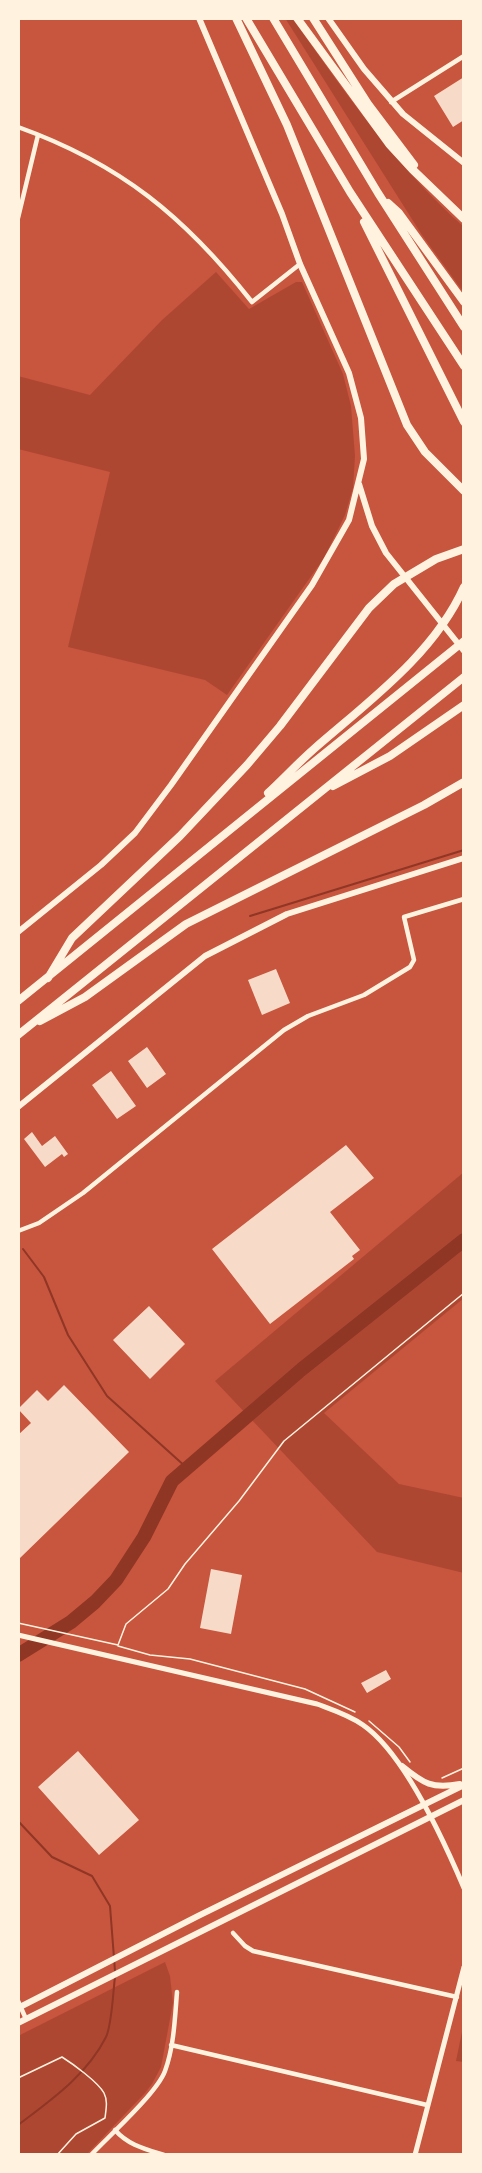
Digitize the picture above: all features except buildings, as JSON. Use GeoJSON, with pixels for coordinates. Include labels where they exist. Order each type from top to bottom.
{"type":"FeatureCollection","features":[{"type":"Feature","properties":{"kind":"highway"},"geometry":{"type":"LineString","coordinates":[[236,18],[287,125],[399,407],[416,439],[437,466],[464,491]]}},
{"type":"Feature","properties":{"kind":"highway"},"geometry":{"type":"LineString","coordinates":[[246,18],[350,192],[464,366]]}},
{"type":"Feature","properties":{"kind":"highway"},"geometry":{"type":"LineString","coordinates":[[273,18],[378,193],[464,327]]}},
{"type":"Feature","properties":{"kind":"highway"},"geometry":{"type":"LineString","coordinates":[[297,18],[400,157],[464,219]]}},
{"type":"Feature","properties":{"kind":"highway"},"geometry":{"type":"LineString","coordinates":[[313,18],[368,104],[425,181]]}},
{"type":"Feature","properties":{"kind":"highway"},"geometry":{"type":"LineString","coordinates":[[350,192],[464,422]]}},
{"type":"Feature","properties":{"kind":"highway"},"geometry":{"type":"LineString","coordinates":[[378,193],[399,213],[464,302]]}},
{"type":"Feature","properties":{"kind":"highway"},"geometry":{"type":"LineString","coordinates":[[48,978],[72,938],[180,837],[247,765],[280,726],[369,608],[394,584],[436,559],[464,549]]}},
{"type":"Feature","properties":{"kind":"highway"},"geometry":{"type":"LineString","coordinates":[[232,828],[312,750],[360,710],[422,650],[450,615],[464,587]]}},
{"type":"Feature","properties":{"kind":"highway"},"geometry":{"type":"LineString","coordinates":[[18,1001],[464,641]]}},
{"type":"Feature","properties":{"kind":"highway"},"geometry":{"type":"LineString","coordinates":[[21,1032],[464,677]]}},
{"type":"Feature","properties":{"kind":"highway"},"geometry":{"type":"LineString","coordinates":[[315,796],[390,756],[464,705]]}},
{"type":"Feature","properties":{"kind":"highway"},"geometry":{"type":"LineString","coordinates":[[21,1032],[85,997],[186,924],[464,782]]}},
{"type":"Feature","properties":{"kind":"main road"},"geometry":{"type":"LineString","coordinates":[[18,932],[101,865],[135,833],[312,585],[349,520],[364,459],[364,438],[357,398],[349,373],[300,264],[282,214],[199,18]]}},
{"type":"Feature","properties":{"kind":"main road"},"geometry":{"type":"LineString","coordinates":[[328,18],[364,69],[391,102],[416,126],[464,163]]}},
{"type":"Feature","properties":{"kind":"main road"},"geometry":{"type":"LineString","coordinates":[[359,483],[372,526],[386,554],[464,651]]}},
{"type":"Feature","properties":{"kind":"main road"},"geometry":{"type":"LineString","coordinates":[[18,1107],[205,956],[287,914],[464,858]]}},
{"type":"Feature","properties":{"kind":"main road"},"geometry":{"type":"LineString","coordinates":[[402,1766],[420,1782],[444,1787],[464,1784]]}},
{"type":"Feature","properties":{"kind":"main road"},"geometry":{"type":"LineString","coordinates":[[19,2005],[464,1784]]}},
{"type":"Feature","properties":{"kind":"main road"},"geometry":{"type":"LineString","coordinates":[[18,2023],[464,1800]]}},
{"type":"Feature","properties":{"kind":"main road"},"geometry":{"type":"LineString","coordinates":[[271,1880],[278,1893]]}},
{"type":"Feature","properties":{"kind":"street"},"geometry":{"type":"LineString","coordinates":[[391,102],[464,56]]}},
{"type":"Feature","properties":{"kind":"street"},"geometry":{"type":"LineString","coordinates":[[18,128],[102,164],[157,202],[193,235],[252,302],[300,264]]}},
{"type":"Feature","properties":{"kind":"street"},"geometry":{"type":"LineString","coordinates":[[18,218],[38,135]]}},
{"type":"Feature","properties":{"kind":"street"},"geometry":{"type":"LineString","coordinates":[[18,1231],[39,1223],[83,1193],[284,1030],[308,1016],[364,995],[410,967],[414,960],[404,917],[464,899]]}},
{"type":"Feature","properties":{"kind":"street"},"geometry":{"type":"LineString","coordinates":[[18,1635],[317,1704],[364,1725],[402,1766],[464,1888]]}},
{"type":"Feature","properties":{"kind":"street"},"geometry":{"type":"LineString","coordinates":[[233,1933],[253,1951],[457,1997]]}},
{"type":"Feature","properties":{"kind":"street"},"geometry":{"type":"LineString","coordinates":[[415,2155],[464,1967]]}},
{"type":"Feature","properties":{"kind":"street"},"geometry":{"type":"LineString","coordinates":[[91,2155],[155,2088],[165,2072],[171,2045],[177,1992]]}},
{"type":"Feature","properties":{"kind":"street"},"geometry":{"type":"LineString","coordinates":[[19,2005],[26,2019]]}},
{"type":"Feature","properties":{"kind":"street"},"geometry":{"type":"LineString","coordinates":[[171,2045],[427,2105]]}},
{"type":"Feature","properties":{"kind":"street"},"geometry":{"type":"LineString","coordinates":[[115,2130],[123,2139],[140,2148],[164,2155]]}},
{"type":"Feature","properties":{"kind":"path"},"geometry":{"type":"LineString","coordinates":[[18,1623],[118,1645],[126,1624],[168,1589],[184,1564],[234,1508],[284,1440],[464,1293]]}},
{"type":"Feature","properties":{"kind":"path"},"geometry":{"type":"LineString","coordinates":[[18,2078],[64,2058],[104,2094],[105,2118],[76,2134],[57,2155]]}},
{"type":"Feature","properties":{"kind":"shaded area"},"geometry":{"type":"Polygon","coordinates":[[[285,18],[292,18],[393,154],[439,204],[464,227],[464,293],[422,235],[285,18]]]}},
{"type":"Feature","properties":{"kind":"shaded area"},"geometry":{"type":"Polygon","coordinates":[[[216,272],[249,309],[296,282],[302,282],[343,374],[351,406],[355,456],[353,488],[345,515],[324,558],[227,695],[205,680],[68,647],[110,472],[18,449],[18,376],[90,395],[162,320],[216,272]]]}},
{"type":"Feature","properties":{"kind":"shaded area"},"geometry":{"type":"Polygon","coordinates":[[[464,1172],[464,1298],[324,1413],[399,1484],[464,1498],[464,1573],[377,1552],[215,1381],[464,1172]]]}},
{"type":"Feature","properties":{"kind":"shaded area"},"geometry":{"type":"Polygon","coordinates":[[[165,1962],[170,1976],[173,2003],[161,2067],[152,2084],[86,2155],[18,2155],[18,2036],[165,1962]]]}},
{"type":"Feature","properties":{"kind":"shaded area"},"geometry":{"type":"Polygon","coordinates":[[[464,2022],[464,2062],[456,2061],[464,2022]]]}},
{"type":"Feature","properties":{"kind":"waterway"},"geometry":{"type":"LineString","coordinates":[[250,916],[464,850]]}},
{"type":"Feature","properties":{"kind":"waterway"},"geometry":{"type":"LineString","coordinates":[[18,1655],[71,1622],[116,1580],[144,1537],[172,1481],[302,1369],[464,1240]]}},
{"type":"Feature","properties":{"kind":"waterway"},"geometry":{"type":"LineString","coordinates":[[23,1249],[44,1277],[68,1335],[107,1396],[187,1468]]}},
{"type":"Feature","properties":{"kind":"waterway"},"geometry":{"type":"LineString","coordinates":[[18,1821],[52,1857],[92,1876],[110,1906],[115,1971]]}},
{"type":"Feature","properties":{"kind":"waterway"},"geometry":{"type":"LineString","coordinates":[[18,2125],[79,2075],[98,2051],[110,2024],[115,1977]]}}]}
